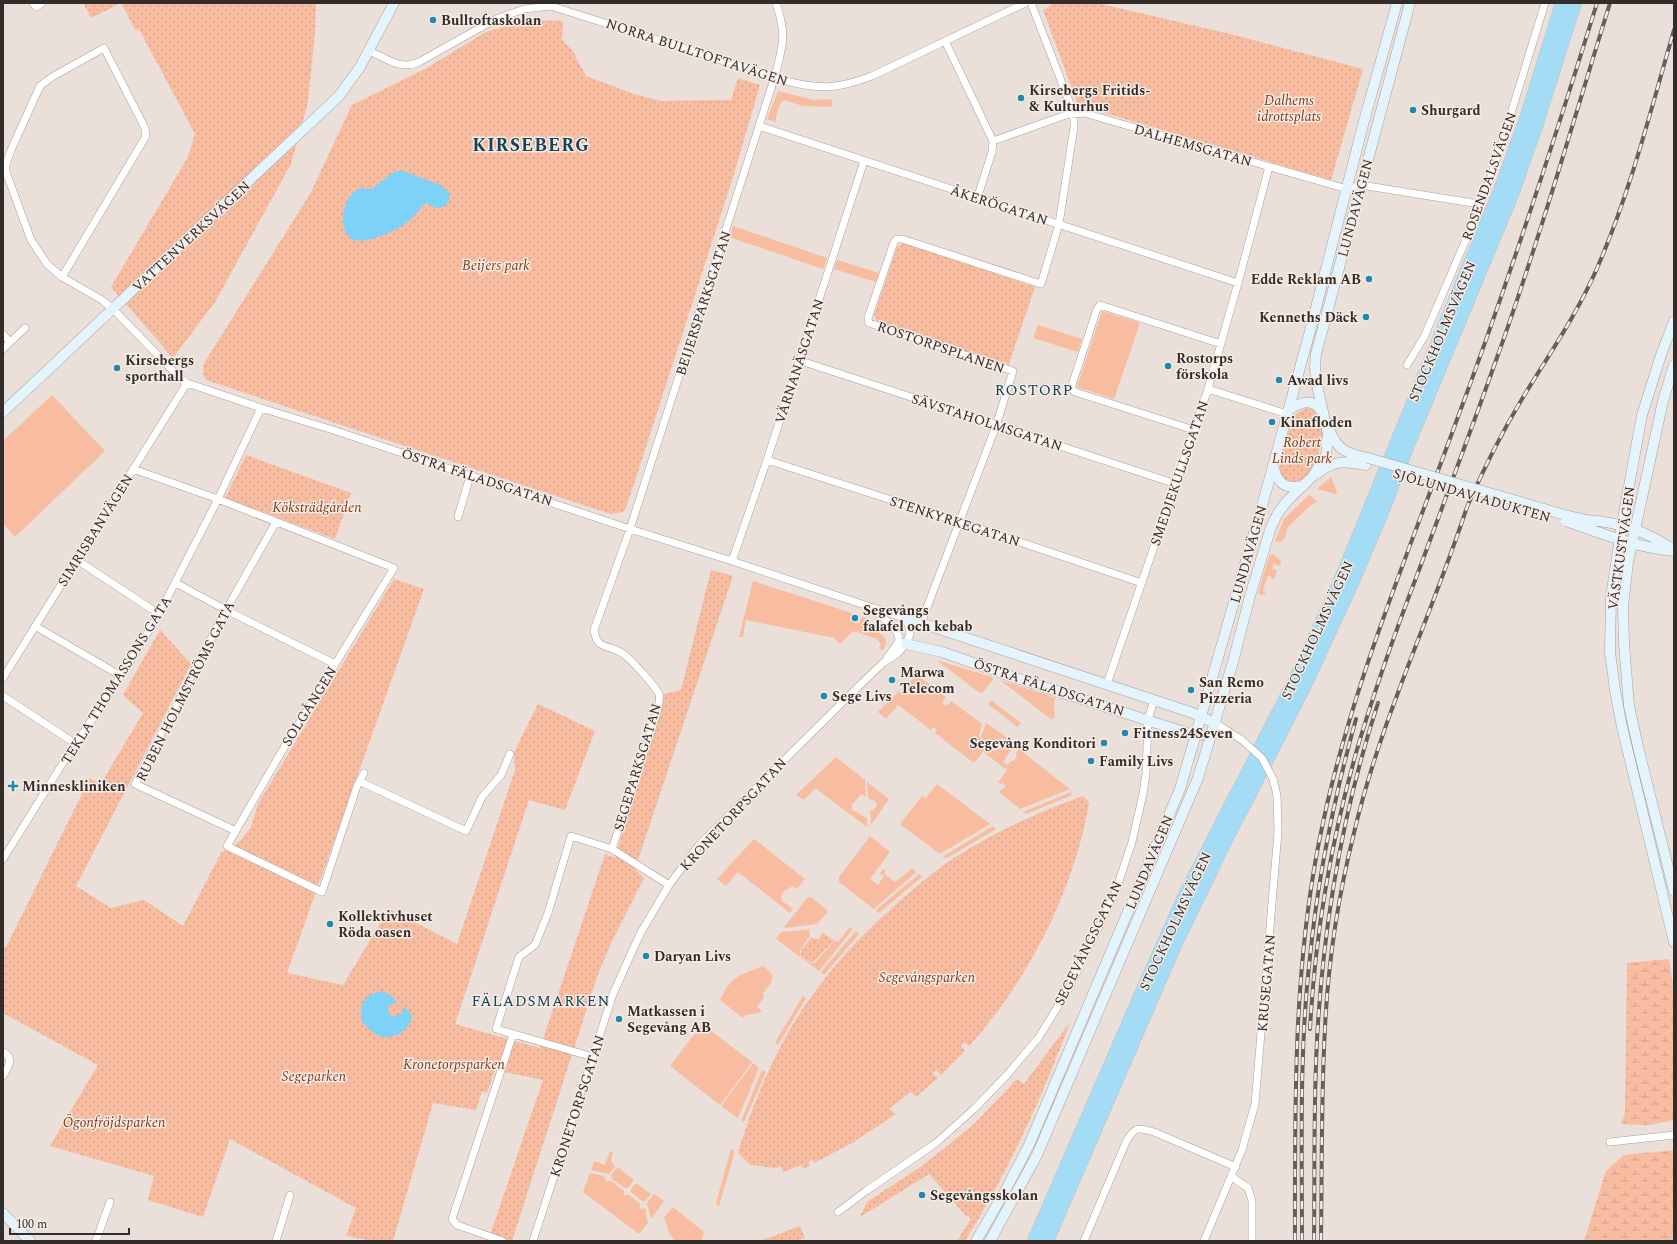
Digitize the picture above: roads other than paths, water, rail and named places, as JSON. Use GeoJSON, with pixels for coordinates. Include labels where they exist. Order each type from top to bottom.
{"type":"FeatureCollection","features":[{"type":"Feature","properties":{"kind":"highway","name":"STOCKHOLMSVÄGEN"},"geometry":{"type":"LineString","coordinates":[[1034,1241],[1185,895],[1283,704],[1336,591],[1501,188],[1526,119],[1562,3]]}},
{"type":"Feature","properties":{"kind":"highway","name":"STOCKHOLMSVÄGEN"},"geometry":{"type":"LineString","coordinates":[[1047,1241],[1182,932],[1224,844],[1308,678],[1365,552],[1513,192],[1537,123],[1575,3]]}},
{"type":"Feature","properties":{"kind":"highway"},"geometry":{"type":"LineString","coordinates":[[1051,1241],[1080,1164]]}},
{"type":"Feature","properties":{"kind":"main road","name":"VATTENVERKSVÄGEN"},"geometry":{"type":"LineString","coordinates":[[3,412],[330,106],[350,82],[369,51],[394,3]]}},
{"type":"Feature","properties":{"kind":"main road","name":"LUNDAVÄGEN"},"geometry":{"type":"LineString","coordinates":[[976,1241],[1004,1193],[1025,1151],[1063,1067],[1180,789],[1273,465],[1397,3]]}},
{"type":"Feature","properties":{"kind":"main road","name":"LUNDAVÄGEN"},"geometry":{"type":"LineString","coordinates":[[990,1241],[1037,1155],[1195,784],[1212,734],[1271,527],[1278,513],[1313,476],[1320,467],[1326,455],[1328,434],[1316,381],[1316,354],[1410,3]]}},
{"type":"Feature","properties":{"kind":"main road","name":"VÄSTKUSTVÄGEN"},"geometry":{"type":"LineString","coordinates":[[1674,321],[1661,355],[1642,416],[1619,540],[1611,597],[1610,652],[1622,727],[1674,942]]}},
{"type":"Feature","properties":{"kind":"main road","name":"VÄSTKUSTVÄGEN"},"geometry":{"type":"LineString","coordinates":[[1674,365],[1663,401],[1628,562],[1623,607],[1624,657],[1629,706],[1674,890]]}},
{"type":"Feature","properties":{"kind":"main road"},"geometry":{"type":"LineString","coordinates":[[1287,412],[1305,402],[1312,403],[1318,407],[1323,414]]}},
{"type":"Feature","properties":{"kind":"main road","name":"SJÖLUNDAVIADUKTEN"},"geometry":{"type":"LineString","coordinates":[[1327,425],[1334,440],[1344,452],[1367,462],[1565,515],[1619,540],[1652,549],[1674,550]]}},
{"type":"Feature","properties":{"kind":"main road","name":"SJÖLUNDAVIADUKTEN"},"geometry":{"type":"LineString","coordinates":[[1313,476],[1332,464],[1342,462],[1367,462]]}},
{"type":"Feature","properties":{"kind":"main road"},"geometry":{"type":"LineString","coordinates":[[1273,465],[1275,473],[1282,484],[1294,488],[1303,486]]}},
{"type":"Feature","properties":{"kind":"main road","name":"SJÖLUNDAVIADUKTEN"},"geometry":{"type":"LineString","coordinates":[[1585,523],[1606,521],[1622,524],[1656,537],[1674,550]]}},
{"type":"Feature","properties":{"kind":"main road","name":"ÖSTRA FÄLADSGATAN"},"geometry":{"type":"LineString","coordinates":[[905,619],[1107,684],[1202,716],[1215,723]]}},
{"type":"Feature","properties":{"kind":"main road","name":"ÖSTRA FÄLADSGATAN"},"geometry":{"type":"LineString","coordinates":[[902,642],[942,652],[1013,677],[1196,736],[1212,734]]}},
{"type":"Feature","properties":{"kind":"main road"},"geometry":{"type":"LineString","coordinates":[[3,1213],[30,1241]]}},
{"type":"Feature","properties":{"kind":"street"},"geometry":{"type":"LineString","coordinates":[[33,3],[36,7],[42,3]]}},
{"type":"Feature","properties":{"kind":"street","name":"BEIJERSPARKSGATAN"},"geometry":{"type":"LineString","coordinates":[[630,529],[775,76],[784,38],[782,21],[776,3]]}},
{"type":"Feature","properties":{"kind":"street","name":"NORRA BULLTOFTAVÄGEN"},"geometry":{"type":"LineString","coordinates":[[369,51],[399,65],[409,66],[419,62],[496,19],[524,9],[551,5],[810,87],[834,87],[850,84],[872,76],[1025,3]]}},
{"type":"Feature","properties":{"kind":"street"},"geometry":{"type":"LineString","coordinates":[[1031,3],[1074,114],[1074,127],[1059,224]]}},
{"type":"Feature","properties":{"kind":"street","name":"ROSENDALSVÄGEN"},"geometry":{"type":"LineString","coordinates":[[1407,365],[1424,336],[1480,204],[1508,123],[1545,3]]}},
{"type":"Feature","properties":{"kind":"street"},"geometry":{"type":"LineString","coordinates":[[945,41],[993,141],[992,152],[977,199]]}},
{"type":"Feature","properties":{"kind":"street","name":"ÖSTRA FÄLADSGATAN"},"geometry":{"type":"LineString","coordinates":[[62,277],[146,136],[144,128],[104,48],[52,77],[40,86],[5,168],[34,244],[47,264],[62,277],[102,300],[113,309],[173,372],[187,383],[535,496],[630,529],[732,561],[905,619]]}},
{"type":"Feature","properties":{"kind":"street","name":"DALHEMSGATAN"},"geometry":{"type":"LineString","coordinates":[[993,141],[1066,115],[1084,113],[1347,189]]}},
{"type":"Feature","properties":{"kind":"street","name":"ÅKERÖGATAN"},"geometry":{"type":"LineString","coordinates":[[759,126],[1238,284]]}},
{"type":"Feature","properties":{"kind":"street","name":"VÄRNANÄSGATAN"},"geometry":{"type":"LineString","coordinates":[[732,561],[767,460],[798,360],[832,264],[864,161]]}},
{"type":"Feature","properties":{"kind":"street","name":"SMEDJEKULLSGATAN"},"geometry":{"type":"LineString","coordinates":[[1107,684],[1208,389],[1269,167]]}},
{"type":"Feature","properties":{"kind":"street"},"geometry":{"type":"LineString","coordinates":[[1347,189],[1361,184],[1480,204]]}},
{"type":"Feature","properties":{"kind":"street","name":"ROSTORPSPLANEN"},"geometry":{"type":"LineString","coordinates":[[996,426],[1013,371],[872,324],[869,322],[868,318],[894,242],[897,239],[902,239],[1041,284],[1059,224]]}},
{"type":"Feature","properties":{"kind":"street"},"geometry":{"type":"LineString","coordinates":[[1194,430],[1074,392],[1071,388],[1097,309],[1100,305],[1221,344]]}},
{"type":"Feature","properties":{"kind":"street"},"geometry":{"type":"LineString","coordinates":[[3,349],[25,328]]}},
{"type":"Feature","properties":{"kind":"street"},"geometry":{"type":"LineString","coordinates":[[3,334],[10,342]]}},
{"type":"Feature","properties":{"kind":"street","name":"SÄVSTAHOLMSGATAN"},"geometry":{"type":"LineString","coordinates":[[798,360],[1176,484]]}},
{"type":"Feature","properties":{"kind":"street","name":"SIMRISBANVÄGEN"},"geometry":{"type":"LineString","coordinates":[[3,678],[187,383]]}},
{"type":"Feature","properties":{"kind":"street"},"geometry":{"type":"LineString","coordinates":[[1208,389],[1287,412]]}},
{"type":"Feature","properties":{"kind":"street","name":"TEKLA THOMASSONS GATA"},"geometry":{"type":"LineString","coordinates":[[3,859],[121,676],[159,614],[218,500],[261,408]]}},
{"type":"Feature","properties":{"kind":"street"},"geometry":{"type":"LineString","coordinates":[[921,623],[996,426]]}},
{"type":"Feature","properties":{"kind":"street","name":"STENKYRKEGATAN"},"geometry":{"type":"LineString","coordinates":[[767,460],[960,522],[1142,583]]}},
{"type":"Feature","properties":{"kind":"street"},"geometry":{"type":"LineString","coordinates":[[133,469],[276,522]]}},
{"type":"Feature","properties":{"kind":"street"},"geometry":{"type":"LineString","coordinates":[[458,517],[470,476]]}},
{"type":"Feature","properties":{"kind":"street","name":"SOLGÅNGEN"},"geometry":{"type":"LineString","coordinates":[[276,522],[394,568],[282,751],[228,846],[322,892],[357,786],[361,782]]}},
{"type":"Feature","properties":{"kind":"street","name":"RUBEN HOLMSTRÖMS GATA"},"geometry":{"type":"LineString","coordinates":[[236,831],[135,784],[226,610],[276,522]]}},
{"type":"Feature","properties":{"kind":"street","name":"SEGEPARKSGATAN"},"geometry":{"type":"LineString","coordinates":[[612,850],[656,716],[659,698],[658,693],[641,671],[623,653],[600,645],[595,638],[594,630],[630,529]]}},
{"type":"Feature","properties":{"kind":"street"},"geometry":{"type":"LineString","coordinates":[[77,560],[159,614]]}},
{"type":"Feature","properties":{"kind":"street"},"geometry":{"type":"LineString","coordinates":[[176,583],[226,610],[335,664]]}},
{"type":"Feature","properties":{"kind":"street","name":"ÖSTRA FÄLADSGATAN"},"geometry":{"type":"LineString","coordinates":[[866,605],[895,628]]}},
{"type":"Feature","properties":{"kind":"street"},"geometry":{"type":"LineString","coordinates":[[905,619],[910,634],[902,642],[895,628],[905,619]]}},
{"type":"Feature","properties":{"kind":"street"},"geometry":{"type":"LineString","coordinates":[[35,626],[121,676]]}},
{"type":"Feature","properties":{"kind":"street","name":"KRONETORPSGATAN"},"geometry":{"type":"LineString","coordinates":[[533,1241],[613,994],[640,934],[669,885],[699,845],[795,748],[883,663],[898,653],[902,642]]}},
{"type":"Feature","properties":{"kind":"street"},"geometry":{"type":"LineString","coordinates":[[3,696],[76,744]]}},
{"type":"Feature","properties":{"kind":"street","name":"SEGEVÅNGSGATAN"},"geometry":{"type":"LineString","coordinates":[[838,1212],[936,1142],[974,1109],[1006,1076],[1039,1037],[1052,1017],[1068,990],[1112,900],[1132,842],[1141,806],[1146,773],[1148,720],[1154,700]]}},
{"type":"Feature","properties":{"kind":"street","name":"KRUSEGATAN"},"geometry":{"type":"LineString","coordinates":[[1204,1241],[1236,1167],[1255,1104],[1278,832],[1278,802],[1273,779],[1262,758],[1242,740],[1215,723]]}},
{"type":"Feature","properties":{"kind":"street","name":"KRUSEGATAN"},"geometry":{"type":"LineString","coordinates":[[1212,734],[1231,734]]}},
{"type":"Feature","properties":{"kind":"street"},"geometry":{"type":"LineString","coordinates":[[364,773],[361,782],[466,831],[482,797],[501,774],[510,754]]}},
{"type":"Feature","properties":{"kind":"street","name":"SEGEPARKSGATAN"},"geometry":{"type":"LineString","coordinates":[[593,1057],[496,1029],[519,956],[534,945],[548,913],[571,836],[612,850],[669,885]]}},
{"type":"Feature","properties":{"kind":"street"},"geometry":{"type":"LineString","coordinates":[[503,1241],[457,1226],[452,1219],[512,1034]]}},
{"type":"Feature","properties":{"kind":"street"},"geometry":{"type":"LineString","coordinates":[[3,1052],[8,1054],[10,1063],[3,1076]]}},
{"type":"Feature","properties":{"kind":"street"},"geometry":{"type":"LineString","coordinates":[[1084,1241],[1126,1142],[1131,1133],[1136,1129],[1144,1129],[1154,1132],[1236,1167]]}},
{"type":"Feature","properties":{"kind":"street"},"geometry":{"type":"LineString","coordinates":[[1610,1142],[1674,1135]]}},
{"type":"Feature","properties":{"kind":"street"},"geometry":{"type":"LineString","coordinates":[[1232,1177],[1248,1188],[1252,1201],[1252,1241]]}},
{"type":"Feature","properties":{"kind":"street"},"geometry":{"type":"LineString","coordinates":[[276,1241],[290,1195]]}},
{"type":"Feature","properties":{"kind":"street"},"geometry":{"type":"LineString","coordinates":[[96,1241],[110,1202]]}},
{"type":"Feature","properties":{"kind":"water"},"geometry":{"type":"Polygon","coordinates":[[[401,170],[442,186],[450,194],[445,206],[442,208],[435,208],[427,203],[408,222],[394,230],[369,240],[355,240],[349,236],[345,230],[343,222],[346,205],[350,197],[355,191],[362,188],[372,189],[392,173],[401,170]]]}},
{"type":"Feature","properties":{"kind":"water"},"geometry":{"type":"Polygon","coordinates":[[[382,991],[389,994],[398,1003],[388,1005],[388,1012],[393,1017],[402,1013],[403,1006],[412,1015],[411,1020],[405,1030],[395,1036],[384,1037],[376,1035],[362,1022],[361,1010],[364,1001],[370,995],[382,991]]]}},
{"type":"Feature","properties":{"kind":"railway"},"geometry":{"type":"LineString","coordinates":[[1295,1241],[1295,1141],[1297,1041],[1300,991],[1304,941],[1311,892],[1319,842],[1331,788],[1361,683],[1397,579],[1493,320],[1597,3]]}},
{"type":"Feature","properties":{"kind":"railway"},"geometry":{"type":"LineString","coordinates":[[1310,1029],[1312,994],[1320,924],[1339,821],[1356,753],[1394,638],[1499,352],[1529,265],[1610,3]]}},
{"type":"Feature","properties":{"kind":"railway"},"geometry":{"type":"LineString","coordinates":[[1321,1241],[1323,1081],[1326,1004],[1331,955],[1343,881],[1365,791],[1392,710],[1473,493],[1507,425],[1581,301],[1610,237],[1640,149],[1674,30]]}},
{"type":"Feature","properties":{"kind":"railway"},"geometry":{"type":"LineString","coordinates":[[1314,1241],[1316,1050],[1321,983],[1331,902],[1346,821],[1355,782],[1378,703]]}},
{"type":"Feature","properties":{"kind":"railway"},"geometry":{"type":"LineString","coordinates":[[1302,1241],[1303,1063],[1306,992],[1313,927],[1322,867],[1334,808],[1356,719]]}},
{"type":"Feature","properties":{"kind":"place","name":"Bulltoftaskolan"},"geometry":{"type":"Point","coordinates":[433,20]}},
{"type":"Feature","properties":{"kind":"place","name":"Kirsebergs Fritids- & Kulturhus"},"geometry":{"type":"Point","coordinates":[1021,98]}},
{"type":"Feature","properties":{"kind":"place","name":"Shurgard"},"geometry":{"type":"Point","coordinates":[1413,110]}},
{"type":"Feature","properties":{"kind":"place","name":"Edde Reklam AB"},"geometry":{"type":"Point","coordinates":[1369,279]}},
{"type":"Feature","properties":{"kind":"place","name":"Kenneths Däck"},"geometry":{"type":"Point","coordinates":[1366,317]}},
{"type":"Feature","properties":{"kind":"place","name":"Rostorps förskola"},"geometry":{"type":"Point","coordinates":[1168,366]}},
{"type":"Feature","properties":{"kind":"place","name":"Kirsebergs sporthall"},"geometry":{"type":"Point","coordinates":[117,368]}},
{"type":"Feature","properties":{"kind":"place","name":"Awad livs"},"geometry":{"type":"Point","coordinates":[1279,380]}},
{"type":"Feature","properties":{"kind":"place","name":"Kinafloden"},"geometry":{"type":"Point","coordinates":[1272,422]}},
{"type":"Feature","properties":{"kind":"place","name":"Segevångs falafel och kebab"},"geometry":{"type":"Point","coordinates":[855,618]}},
{"type":"Feature","properties":{"kind":"place","name":"Marwa Telecom"},"geometry":{"type":"Point","coordinates":[892,680]}},
{"type":"Feature","properties":{"kind":"place","name":"San Remo Pizzeria"},"geometry":{"type":"Point","coordinates":[1191,690]}},
{"type":"Feature","properties":{"kind":"place","name":"Sege Livs"},"geometry":{"type":"Point","coordinates":[824,696]}},
{"type":"Feature","properties":{"kind":"place","name":"Fitness24Seven"},"geometry":{"type":"Point","coordinates":[1125,733]}},
{"type":"Feature","properties":{"kind":"place","name":"Segevång Konditori"},"geometry":{"type":"Point","coordinates":[1104,743]}},
{"type":"Feature","properties":{"kind":"place","name":"Family Livs"},"geometry":{"type":"Point","coordinates":[1091,761]}},
{"type":"Feature","properties":{"kind":"place","name":"Minneskliniken"},"geometry":{"type":"Point","coordinates":[13,786]}},
{"type":"Feature","properties":{"kind":"place","name":"Kollektivhuset Röda oasen"},"geometry":{"type":"Point","coordinates":[330,924]}},
{"type":"Feature","properties":{"kind":"place","name":"Daryan Livs"},"geometry":{"type":"Point","coordinates":[646,956]}},
{"type":"Feature","properties":{"kind":"place","name":"Matkassen i Segevång AB"},"geometry":{"type":"Point","coordinates":[619,1019]}},
{"type":"Feature","properties":{"kind":"place","name":"Segevångsskolan"},"geometry":{"type":"Point","coordinates":[922,1195]}},
{"type":"Feature","properties":{"kind":"district","name":"KIRSEBERG"},"geometry":{"type":"Point","coordinates":[531,145]}},
{"type":"Feature","properties":{"kind":"district","name":"ROSTORP"},"geometry":{"type":"Point","coordinates":[1034,390]}},
{"type":"Feature","properties":{"kind":"district","name":"FÄLADSMARKEN"},"geometry":{"type":"Point","coordinates":[541,1001]}},
{"type":"Feature","properties":{"kind":"park label","name":"Dalhems idrottsplats"},"geometry":{"type":"Point","coordinates":[1289,108]}},
{"type":"Feature","properties":{"kind":"park label","name":"Beijers park"},"geometry":{"type":"Point","coordinates":[496,265]}},
{"type":"Feature","properties":{"kind":"park label","name":"Robert Linds park"},"geometry":{"type":"Point","coordinates":[1302,450]}},
{"type":"Feature","properties":{"kind":"park label","name":"Köksträdgården"},"geometry":{"type":"Point","coordinates":[317,507]}},
{"type":"Feature","properties":{"kind":"park label","name":"Segevångsparken"},"geometry":{"type":"Point","coordinates":[927,977]}},
{"type":"Feature","properties":{"kind":"park label","name":"Kronetorpsparken"},"geometry":{"type":"Point","coordinates":[454,1064]}},
{"type":"Feature","properties":{"kind":"park label","name":"Segeparken"},"geometry":{"type":"Point","coordinates":[314,1076]}},
{"type":"Feature","properties":{"kind":"park label","name":"Ögonfröjdsparken"},"geometry":{"type":"Point","coordinates":[114,1122]}}]}
